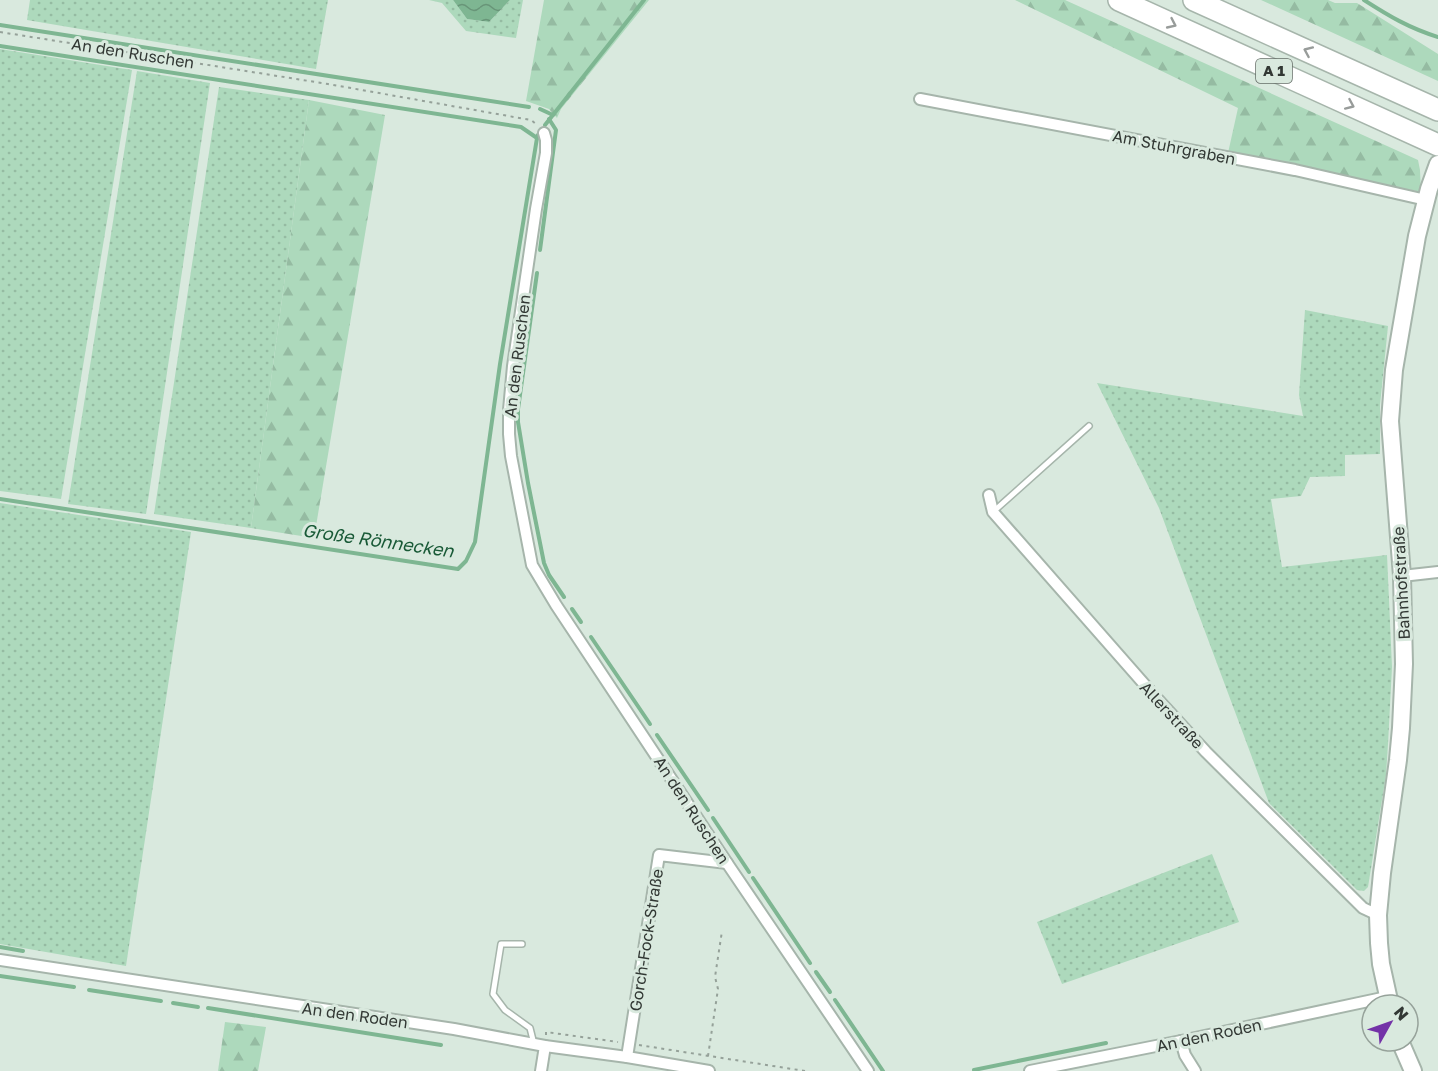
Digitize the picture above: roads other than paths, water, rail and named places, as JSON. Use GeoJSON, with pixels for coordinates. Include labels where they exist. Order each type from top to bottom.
{"type":"FeatureCollection","features":[{"type":"Feature","properties":{"kind":"highway","name":"A 1"},"geometry":{"type":"LineString","coordinates":[[1119,0],[1434,143]]}},
{"type":"Feature","properties":{"kind":"highway","name":"A 1"},"geometry":{"type":"LineString","coordinates":[[1194,0],[1438,110]]}},
{"type":"Feature","properties":{"kind":"street","name":"Am Stuhrgraben"},"geometry":{"type":"LineString","coordinates":[[920,99],[1295,171],[1426,200]]}},
{"type":"Feature","properties":{"kind":"street","name":"An den Ruschen"},"geometry":{"type":"LineString","coordinates":[[544,133],[546,153],[508,410],[511,456],[532,565],[726,863],[868,1071]]}},
{"type":"Feature","properties":{"kind":"street","name":"Bahnhofstraße"},"geometry":{"type":"LineString","coordinates":[[1387,993],[1379,943],[1378,915],[1401,728],[1404,664],[1402,576],[1390,421],[1394,370],[1417,236],[1438,164]]}},
{"type":"Feature","properties":{"kind":"street","name":"Allerstraße"},"geometry":{"type":"LineString","coordinates":[[989,495],[993,512],[1144,685],[1206,752],[1364,908],[1378,915]]}},
{"type":"Feature","properties":{"kind":"street"},"geometry":{"type":"LineString","coordinates":[[1402,576],[1438,572]]}},
{"type":"Feature","properties":{"kind":"street","name":"Gorch-Fock-Straße"},"geometry":{"type":"LineString","coordinates":[[627,1057],[659,855],[726,863]]}},
{"type":"Feature","properties":{"kind":"street","name":"An den Roden"},"geometry":{"type":"LineString","coordinates":[[0,960],[454,1029],[539,1045],[706,1071]]}},
{"type":"Feature","properties":{"kind":"street","name":"An den Roden"},"geometry":{"type":"LineString","coordinates":[[1030,1071],[1360,1007]]}},
{"type":"Feature","properties":{"kind":"street"},"geometry":{"type":"LineString","coordinates":[[1181,1041],[1185,1055],[1196,1071]]}},
{"type":"Feature","properties":{"kind":"street"},"geometry":{"type":"LineString","coordinates":[[539,1045],[541,1071]]}},
{"type":"Feature","properties":{"kind":"street"},"geometry":{"type":"LineString","coordinates":[[1405,1053],[1413,1071]]}},
{"type":"Feature","properties":{"kind":"lane"},"geometry":{"type":"LineString","coordinates":[[993,512],[1089,426]]}},
{"type":"Feature","properties":{"kind":"lane"},"geometry":{"type":"LineString","coordinates":[[522,944],[501,944],[493,994],[506,1010],[530,1028],[539,1045]]}},
{"type":"Feature","properties":{"kind":"water"},"geometry":{"type":"Polygon","coordinates":[[[453,0],[510,0],[489,22],[467,19],[453,0]]]}},
{"type":"Feature","properties":{"kind":"waterway","name":"Große Rönnecken"},"geometry":{"type":"LineString","coordinates":[[545,125],[644,0]]}},
{"type":"Feature","properties":{"kind":"waterway"},"geometry":{"type":"LineString","coordinates":[[1364,0],[1400,21],[1438,37]]}},
{"type":"Feature","properties":{"kind":"waterway"},"geometry":{"type":"LineString","coordinates":[[0,25],[529,107]]}},
{"type":"Feature","properties":{"kind":"waterway"},"geometry":{"type":"LineString","coordinates":[[0,46],[521,127],[537,138]]}},
{"type":"Feature","properties":{"kind":"waterway"},"geometry":{"type":"LineString","coordinates":[[540,109],[553,115]]}},
{"type":"Feature","properties":{"kind":"waterway"},"geometry":{"type":"LineString","coordinates":[[540,250],[556,130],[549,119]]}},
{"type":"Feature","properties":{"kind":"waterway","name":"Große Rönnecken"},"geometry":{"type":"LineString","coordinates":[[0,499],[458,569],[466,561],[475,542],[500,364],[538,135]]}},
{"type":"Feature","properties":{"kind":"waterway"},"geometry":{"type":"LineString","coordinates":[[537,273],[518,422],[544,563],[564,597]]}},
{"type":"Feature","properties":{"kind":"waterway"},"geometry":{"type":"LineString","coordinates":[[572,609],[581,622]]}},
{"type":"Feature","properties":{"kind":"waterway"},"geometry":{"type":"LineString","coordinates":[[591,637],[650,724]]}},
{"type":"Feature","properties":{"kind":"waterway"},"geometry":{"type":"LineString","coordinates":[[657,735],[708,810]]}},
{"type":"Feature","properties":{"kind":"waterway"},"geometry":{"type":"LineString","coordinates":[[713,818],[749,872]]}},
{"type":"Feature","properties":{"kind":"waterway"},"geometry":{"type":"LineString","coordinates":[[753,878],[810,963]]}},
{"type":"Feature","properties":{"kind":"waterway"},"geometry":{"type":"LineString","coordinates":[[0,947],[23,951]]}},
{"type":"Feature","properties":{"kind":"waterway"},"geometry":{"type":"LineString","coordinates":[[816,972],[830,992]]}},
{"type":"Feature","properties":{"kind":"waterway"},"geometry":{"type":"LineString","coordinates":[[0,976],[74,987]]}},
{"type":"Feature","properties":{"kind":"waterway"},"geometry":{"type":"LineString","coordinates":[[89,990],[161,1001]]}},
{"type":"Feature","properties":{"kind":"waterway"},"geometry":{"type":"LineString","coordinates":[[835,1000],[883,1071]]}},
{"type":"Feature","properties":{"kind":"waterway"},"geometry":{"type":"LineString","coordinates":[[173,1003],[198,1007]]}},
{"type":"Feature","properties":{"kind":"waterway"},"geometry":{"type":"LineString","coordinates":[[208,1008],[441,1045]]}},
{"type":"Feature","properties":{"kind":"waterway"},"geometry":{"type":"LineString","coordinates":[[974,1070],[1106,1043]]}}]}
